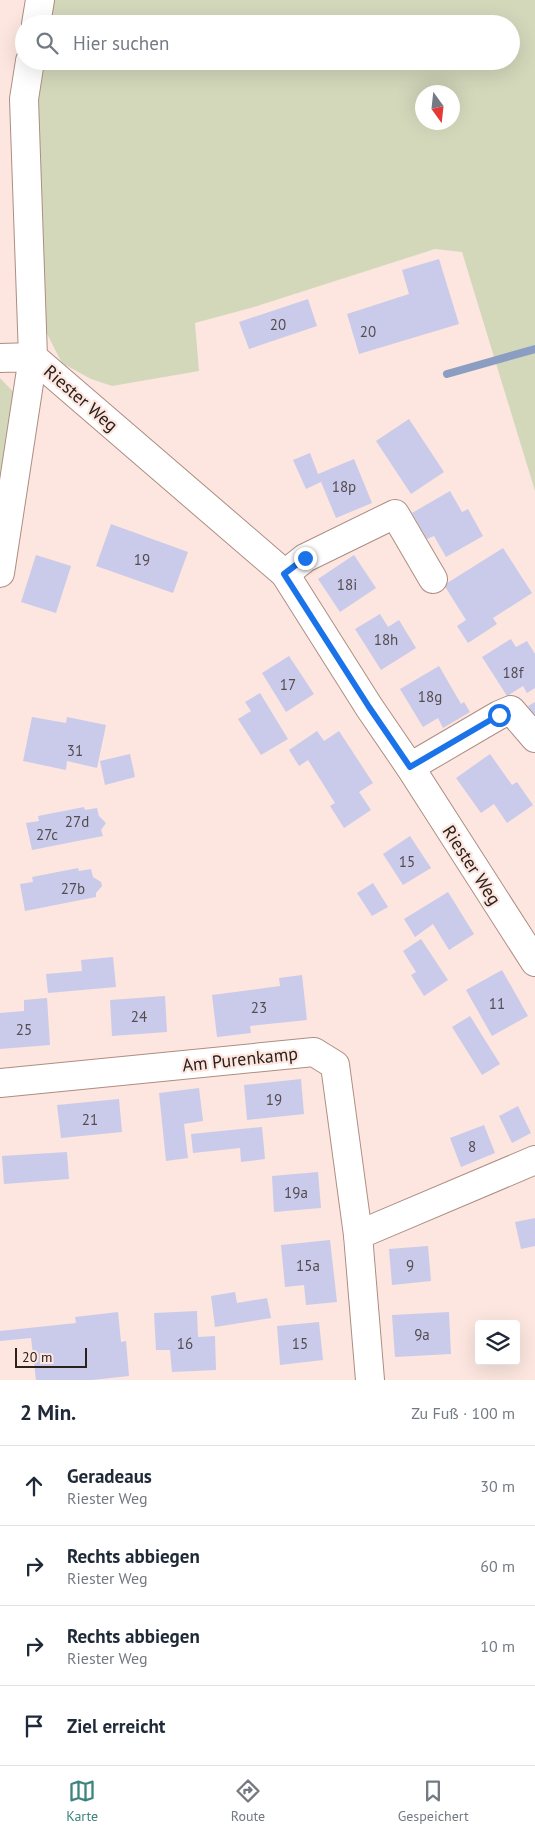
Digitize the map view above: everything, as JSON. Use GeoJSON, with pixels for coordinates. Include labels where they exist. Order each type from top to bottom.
{"type":"FeatureCollection","features":[{"type":"Feature","properties":{"kind":"street"},"geometry":{"type":"LineString","coordinates":[[38,15],[40,0]]}},
{"type":"Feature","properties":{"kind":"street","name":"Riester Weg"},"geometry":{"type":"LineString","coordinates":[[29,70],[24,98],[34,358],[284,574],[535,962]]}},
{"type":"Feature","properties":{"kind":"street"},"geometry":{"type":"LineString","coordinates":[[0,358],[34,358],[0,573]]}},
{"type":"Feature","properties":{"kind":"street"},"geometry":{"type":"LineString","coordinates":[[284,574],[305,558],[395,514],[432,579]]}},
{"type":"Feature","properties":{"kind":"street"},"geometry":{"type":"LineString","coordinates":[[410,767],[499,715],[511,710],[535,738]]}},
{"type":"Feature","properties":{"kind":"street","name":"Am Purenkamp"},"geometry":{"type":"LineString","coordinates":[[0,1083],[314,1052],[336,1066],[358,1235],[370,1380]]}},
{"type":"Feature","properties":{"kind":"street"},"geometry":{"type":"LineString","coordinates":[[358,1235],[535,1160]]}},
{"type":"Feature","properties":{"kind":"green space"},"geometry":{"type":"Polygon","coordinates":[[[51,0],[535,0],[535,491],[462,252],[435,249],[254,307],[195,323],[199,371],[112,386],[91,379],[62,363],[44,328],[31,93],[36,70],[520,70],[520,15],[48,15],[51,0]]]}},
{"type":"Feature","properties":{"kind":"green space"},"geometry":{"type":"Polygon","coordinates":[[[0,378],[19,398],[0,520],[0,378]]]}},
{"type":"Feature","properties":{"kind":"building"},"geometry":{"type":"Polygon","coordinates":[[[439,259],[459,324],[359,354],[347,314],[409,294],[402,270],[439,259]]]}},
{"type":"Feature","properties":{"kind":"building"},"geometry":{"type":"Polygon","coordinates":[[[308,299],[317,326],[249,349],[239,322],[308,299]]]}},
{"type":"Feature","properties":{"kind":"building"},"geometry":{"type":"Polygon","coordinates":[[[409,419],[444,472],[411,494],[376,441],[409,419]]]}},
{"type":"Feature","properties":{"kind":"building"},"geometry":{"type":"Polygon","coordinates":[[[310,453],[318,474],[354,459],[372,503],[336,518],[321,482],[306,489],[293,460],[310,453]]]}},
{"type":"Feature","properties":{"kind":"building"},"geometry":{"type":"Polygon","coordinates":[[[450,491],[462,512],[468,509],[483,536],[446,557],[434,536],[427,539],[412,513],[450,491]]]}},
{"type":"Feature","properties":{"kind":"building"},"geometry":{"type":"Polygon","coordinates":[[[111,524],[188,552],[173,593],[96,566],[111,524]]]}},
{"type":"Feature","properties":{"kind":"building"},"geometry":{"type":"Polygon","coordinates":[[[503,548],[532,593],[493,618],[497,624],[468,643],[457,626],[466,620],[444,585],[503,548]]]}},
{"type":"Feature","properties":{"kind":"building"},"geometry":{"type":"Polygon","coordinates":[[[36,555],[71,566],[56,613],[21,602],[36,555]]]}},
{"type":"Feature","properties":{"kind":"building"},"geometry":{"type":"Polygon","coordinates":[[[354,555],[376,588],[340,612],[318,579],[354,555]]]}},
{"type":"Feature","properties":{"kind":"building"},"geometry":{"type":"Polygon","coordinates":[[[380,614],[388,627],[399,620],[416,648],[381,670],[355,629],[380,614]]]}},
{"type":"Feature","properties":{"kind":"building"},"geometry":{"type":"Polygon","coordinates":[[[511,639],[516,647],[527,641],[535,654],[535,688],[527,693],[523,686],[507,696],[482,657],[511,639]]]}},
{"type":"Feature","properties":{"kind":"building"},"geometry":{"type":"Polygon","coordinates":[[[289,656],[314,694],[286,712],[262,673],[289,656]]]}},
{"type":"Feature","properties":{"kind":"building"},"geometry":{"type":"Polygon","coordinates":[[[439,666],[461,704],[464,702],[470,712],[443,728],[438,718],[423,727],[400,689],[439,666]]]}},
{"type":"Feature","properties":{"kind":"building"},"geometry":{"type":"Polygon","coordinates":[[[260,693],[288,739],[261,755],[238,719],[251,711],[245,702],[260,693]]]}},
{"type":"Feature","properties":{"kind":"building"},"geometry":{"type":"Polygon","coordinates":[[[535,702],[535,718],[528,706],[535,702]]]}},
{"type":"Feature","properties":{"kind":"building"},"geometry":{"type":"Polygon","coordinates":[[[32,717],[66,723],[67,717],[106,725],[97,768],[67,761],[66,770],[23,761],[32,717]]]}},
{"type":"Feature","properties":{"kind":"building"},"geometry":{"type":"Polygon","coordinates":[[[317,731],[324,741],[339,731],[373,783],[359,792],[371,810],[344,828],[330,806],[335,803],[308,760],[299,766],[289,750],[317,731]]]}},
{"type":"Feature","properties":{"kind":"building"},"geometry":{"type":"Polygon","coordinates":[[[130,754],[135,777],[105,785],[100,761],[130,754]]]}},
{"type":"Feature","properties":{"kind":"building"},"geometry":{"type":"Polygon","coordinates":[[[490,754],[512,785],[517,782],[533,805],[507,823],[494,804],[481,813],[456,778],[490,754]]]}},
{"type":"Feature","properties":{"kind":"building"},"geometry":{"type":"Polygon","coordinates":[[[84,807],[85,810],[97,808],[99,816],[106,823],[101,830],[103,836],[32,850],[26,823],[39,821],[38,816],[84,807]]]}},
{"type":"Feature","properties":{"kind":"building"},"geometry":{"type":"Polygon","coordinates":[[[410,836],[431,868],[403,885],[383,854],[410,836]]]}},
{"type":"Feature","properties":{"kind":"building"},"geometry":{"type":"Polygon","coordinates":[[[78,868],[79,871],[91,869],[93,877],[101,882],[102,886],[96,893],[96,897],[25,911],[20,884],[33,882],[32,877],[78,868]]]}},
{"type":"Feature","properties":{"kind":"building"},"geometry":{"type":"Polygon","coordinates":[[[373,883],[388,907],[372,916],[357,893],[373,883]]]}},
{"type":"Feature","properties":{"kind":"building"},"geometry":{"type":"Polygon","coordinates":[[[448,892],[474,934],[449,950],[433,924],[415,937],[404,919],[448,892]]]}},
{"type":"Feature","properties":{"kind":"building"},"geometry":{"type":"Polygon","coordinates":[[[421,939],[448,980],[424,996],[411,975],[416,972],[403,951],[421,939]]]}},
{"type":"Feature","properties":{"kind":"building"},"geometry":{"type":"Polygon","coordinates":[[[113,957],[116,987],[48,993],[46,974],[82,971],[81,960],[113,957]]]}},
{"type":"Feature","properties":{"kind":"building"},"geometry":{"type":"Polygon","coordinates":[[[502,970],[528,1016],[492,1036],[466,990],[502,970]]]}},
{"type":"Feature","properties":{"kind":"building"},"geometry":{"type":"Polygon","coordinates":[[[302,975],[307,1020],[250,1026],[251,1033],[217,1037],[212,995],[280,986],[279,978],[302,975]]]}},
{"type":"Feature","properties":{"kind":"building"},"geometry":{"type":"Polygon","coordinates":[[[165,996],[167,1032],[112,1036],[110,1000],[165,996]]]}},
{"type":"Feature","properties":{"kind":"building"},"geometry":{"type":"Polygon","coordinates":[[[47,998],[50,1045],[0,1049],[0,1013],[24,1011],[24,1000],[47,998]]]}},
{"type":"Feature","properties":{"kind":"building"},"geometry":{"type":"Polygon","coordinates":[[[470,1016],[500,1064],[482,1075],[452,1027],[470,1016]]]}},
{"type":"Feature","properties":{"kind":"building"},"geometry":{"type":"Polygon","coordinates":[[[301,1079],[304,1114],[247,1120],[244,1085],[301,1079]]]}},
{"type":"Feature","properties":{"kind":"building"},"geometry":{"type":"Polygon","coordinates":[[[199,1088],[203,1121],[184,1124],[188,1158],[166,1161],[159,1093],[199,1088]]]}},
{"type":"Feature","properties":{"kind":"building"},"geometry":{"type":"Polygon","coordinates":[[[119,1099],[122,1132],[61,1138],[57,1105],[119,1099]]]}},
{"type":"Feature","properties":{"kind":"building"},"geometry":{"type":"Polygon","coordinates":[[[518,1106],[531,1133],[512,1143],[499,1116],[518,1106]]]}},
{"type":"Feature","properties":{"kind":"building"},"geometry":{"type":"Polygon","coordinates":[[[484,1125],[495,1153],[461,1167],[450,1138],[484,1125]]]}},
{"type":"Feature","properties":{"kind":"building"},"geometry":{"type":"Polygon","coordinates":[[[262,1127],[265,1159],[241,1162],[240,1148],[193,1153],[191,1134],[262,1127]]]}},
{"type":"Feature","properties":{"kind":"building"},"geometry":{"type":"Polygon","coordinates":[[[67,1152],[69,1179],[4,1184],[2,1156],[67,1152]]]}},
{"type":"Feature","properties":{"kind":"building"},"geometry":{"type":"Polygon","coordinates":[[[318,1172],[321,1208],[274,1212],[272,1176],[318,1172]]]}},
{"type":"Feature","properties":{"kind":"building"},"geometry":{"type":"Polygon","coordinates":[[[535,1218],[535,1246],[521,1249],[515,1222],[535,1218]]]}},
{"type":"Feature","properties":{"kind":"building"},"geometry":{"type":"Polygon","coordinates":[[[330,1240],[337,1302],[306,1305],[304,1285],[285,1287],[281,1245],[330,1240]]]}},
{"type":"Feature","properties":{"kind":"building"},"geometry":{"type":"Polygon","coordinates":[[[428,1246],[431,1281],[392,1285],[389,1249],[428,1246]]]}},
{"type":"Feature","properties":{"kind":"building"},"geometry":{"type":"Polygon","coordinates":[[[235,1292],[237,1303],[267,1298],[271,1318],[215,1327],[211,1296],[235,1292]]]}},
{"type":"Feature","properties":{"kind":"building"},"geometry":{"type":"Polygon","coordinates":[[[197,1311],[198,1337],[215,1336],[216,1370],[172,1372],[170,1350],[156,1350],[154,1313],[197,1311]]]}},
{"type":"Feature","properties":{"kind":"building"},"geometry":{"type":"Polygon","coordinates":[[[118,1312],[121,1342],[126,1341],[129,1376],[92,1380],[36,1380],[31,1338],[0,1341],[0,1331],[76,1323],[75,1317],[118,1312]]]}},
{"type":"Feature","properties":{"kind":"building"},"geometry":{"type":"Polygon","coordinates":[[[449,1312],[451,1354],[395,1357],[392,1315],[449,1312]]]}},
{"type":"Feature","properties":{"kind":"building"},"geometry":{"type":"Polygon","coordinates":[[[319,1322],[323,1360],[280,1365],[277,1326],[319,1322]]]}},
{"type":"Feature","properties":{"kind":"waterway"},"geometry":{"type":"LineString","coordinates":[[447,374],[535,349]]}},
{"type":"Feature","properties":{"kind":"route"},"geometry":{"type":"LineString","coordinates":[[305,558],[284,574],[369,707],[410,767],[499,715]]}}]}
